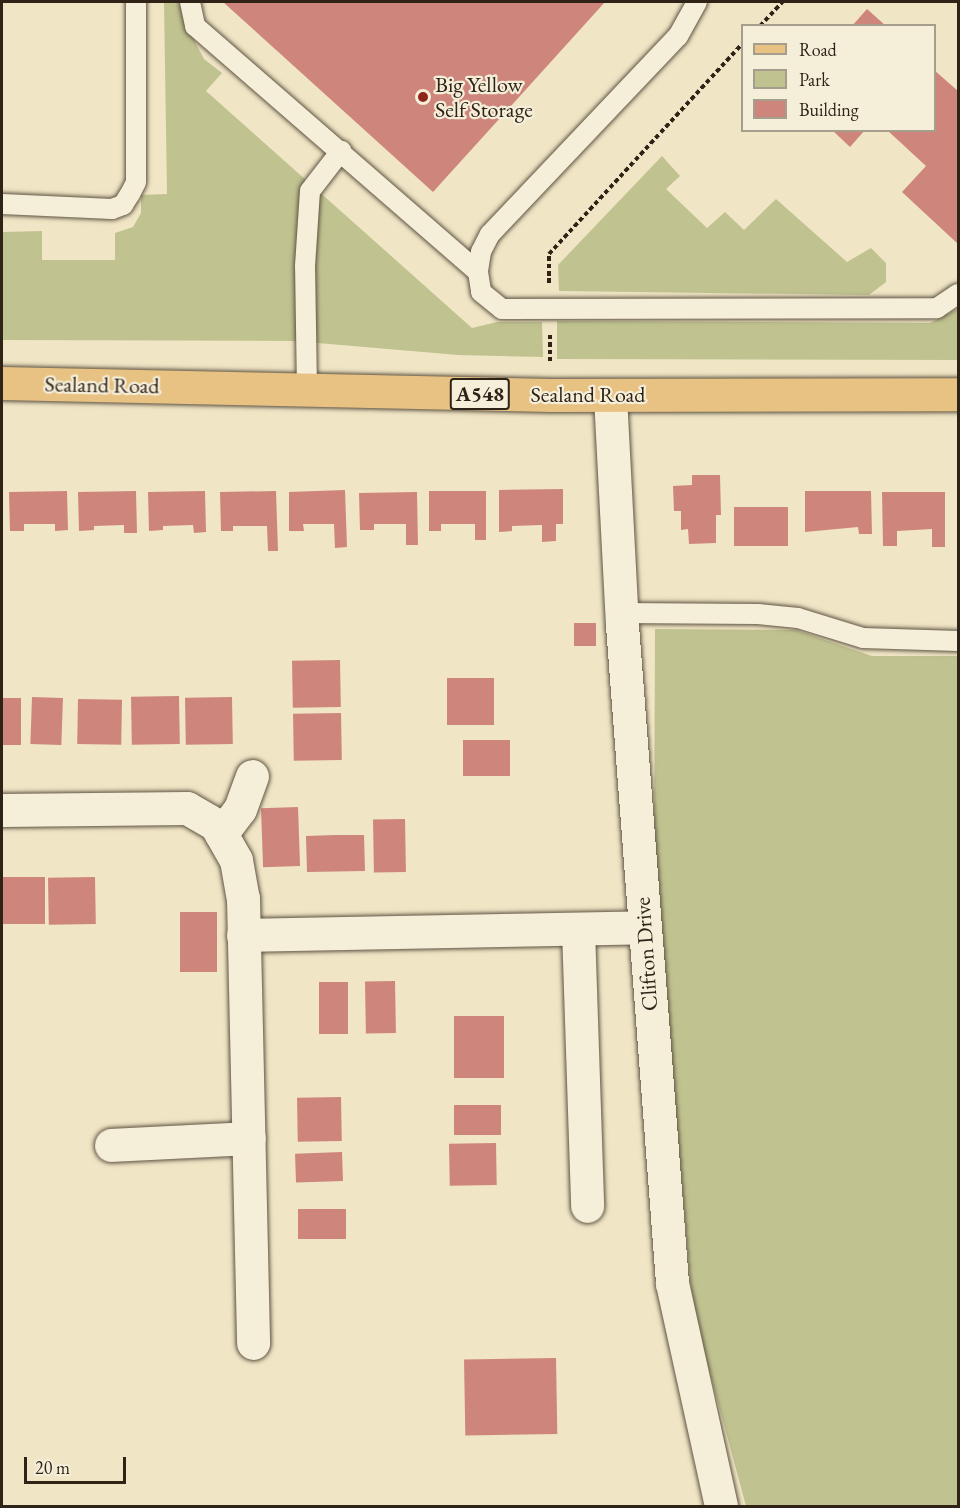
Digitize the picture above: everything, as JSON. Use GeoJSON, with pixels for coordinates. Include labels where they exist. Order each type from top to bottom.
{"type":"FeatureCollection","features":[{"type":"Feature","properties":{"kind":"main road","name":"Sealand Road"},"geometry":{"type":"LineString","coordinates":[[2,383],[610,396],[958,394]]}},
{"type":"Feature","properties":{"kind":"street","name":"Clifton Drive"},"geometry":{"type":"LineString","coordinates":[[610,396],[621,613],[643,927],[672,1283],[721,1506]]}},
{"type":"Feature","properties":{"kind":"street"},"geometry":{"type":"LineString","coordinates":[[221,834],[240,809],[252,776]]}},
{"type":"Feature","properties":{"kind":"street"},"geometry":{"type":"LineString","coordinates":[[2,810],[187,807],[216,825],[236,860],[243,898],[253,1343]]}},
{"type":"Feature","properties":{"kind":"street"},"geometry":{"type":"LineString","coordinates":[[243,934],[643,927]]}},
{"type":"Feature","properties":{"kind":"street"},"geometry":{"type":"LineString","coordinates":[[578,929],[587,1206]]}},
{"type":"Feature","properties":{"kind":"street"},"geometry":{"type":"LineString","coordinates":[[111,1145],[249,1138]]}},
{"type":"Feature","properties":{"kind":"lane"},"geometry":{"type":"LineString","coordinates":[[2,204],[112,209],[123,205],[130,195],[136,182],[136,2]]}},
{"type":"Feature","properties":{"kind":"lane"},"geometry":{"type":"LineString","coordinates":[[190,2],[195,26],[478,272]]}},
{"type":"Feature","properties":{"kind":"lane"},"geometry":{"type":"LineString","coordinates":[[697,2],[678,36],[490,234],[481,252],[478,272],[482,292],[502,309],[937,308],[958,294]]}},
{"type":"Feature","properties":{"kind":"lane"},"geometry":{"type":"LineString","coordinates":[[307,390],[305,266],[310,190],[340,151]]}},
{"type":"Feature","properties":{"kind":"lane"},"geometry":{"type":"LineString","coordinates":[[621,613],[758,614],[798,618],[863,638],[958,641]]}},
{"type":"Feature","properties":{"kind":"path"},"geometry":{"type":"LineString","coordinates":[[762,24],[782,2]]}},
{"type":"Feature","properties":{"kind":"path"},"geometry":{"type":"LineString","coordinates":[[551,395],[549,254],[741,45]]}},
{"type":"Feature","properties":{"kind":"green space"},"geometry":{"type":"Polygon","coordinates":[[[164,2],[189,2],[194,40],[204,59],[222,73],[206,91],[472,328],[497,322],[542,322],[543,357],[458,355],[294,341],[2,340],[2,232],[42,231],[42,260],[115,260],[115,233],[133,227],[141,213],[141,195],[167,194],[164,2]]]}},
{"type":"Feature","properties":{"kind":"green space"},"geometry":{"type":"Polygon","coordinates":[[[662,156],[680,176],[666,189],[707,228],[725,212],[744,230],[776,199],[847,262],[871,248],[886,263],[886,282],[869,295],[559,291],[558,265],[662,156]]]}},
{"type":"Feature","properties":{"kind":"green space"},"geometry":{"type":"Polygon","coordinates":[[[958,309],[958,360],[557,359],[557,321],[930,323],[958,309]]]}},
{"type":"Feature","properties":{"kind":"green space"},"geometry":{"type":"Polygon","coordinates":[[[655,629],[796,630],[872,656],[958,656],[958,1506],[746,1506],[693,1310],[654,867],[655,629]]]}},
{"type":"Feature","properties":{"kind":"building","name":"Big Yellow Self Storage"},"geometry":{"type":"Polygon","coordinates":[[[223,2],[605,2],[433,192],[223,2]]]}},
{"type":"Feature","properties":{"kind":"building"},"geometry":{"type":"Polygon","coordinates":[[[867,9],[884,24],[854,24],[867,9]]]}},
{"type":"Feature","properties":{"kind":"building"},"geometry":{"type":"Polygon","coordinates":[[[936,72],[958,91],[958,244],[902,192],[926,166],[889,132],[936,132],[936,72]]]}},
{"type":"Feature","properties":{"kind":"building"},"geometry":{"type":"Polygon","coordinates":[[[834,132],[863,132],[850,147],[834,132]]]}},
{"type":"Feature","properties":{"kind":"building"},"geometry":{"type":"Polygon","coordinates":[[[692,475],[720,475],[721,515],[716,515],[716,543],[689,544],[688,529],[681,530],[681,511],[674,511],[673,486],[692,485],[692,475]]]}},
{"type":"Feature","properties":{"kind":"building"},"geometry":{"type":"Polygon","coordinates":[[[563,489],[563,524],[556,524],[556,541],[542,542],[542,525],[512,526],[512,531],[499,532],[499,490],[563,489]]]}},
{"type":"Feature","properties":{"kind":"building"},"geometry":{"type":"Polygon","coordinates":[[[345,490],[347,547],[335,548],[334,524],[303,524],[304,531],[289,531],[289,492],[345,490]]]}},
{"type":"Feature","properties":{"kind":"building"},"geometry":{"type":"Polygon","coordinates":[[[67,491],[68,530],[55,531],[55,524],[24,524],[24,531],[10,531],[9,492],[67,491]]]}},
{"type":"Feature","properties":{"kind":"building"},"geometry":{"type":"Polygon","coordinates":[[[136,491],[137,533],[124,533],[124,525],[94,526],[94,530],[79,531],[78,492],[136,491]]]}},
{"type":"Feature","properties":{"kind":"building"},"geometry":{"type":"Polygon","coordinates":[[[205,491],[206,532],[194,533],[193,525],[163,526],[163,530],[149,531],[148,492],[205,491]]]}},
{"type":"Feature","properties":{"kind":"building"},"geometry":{"type":"Polygon","coordinates":[[[276,491],[278,551],[268,551],[267,526],[233,526],[233,531],[221,531],[220,492],[276,491]]]}},
{"type":"Feature","properties":{"kind":"building"},"geometry":{"type":"Polygon","coordinates":[[[429,491],[486,491],[486,540],[475,540],[475,524],[441,524],[441,531],[429,531],[429,491]]]}},
{"type":"Feature","properties":{"kind":"building"},"geometry":{"type":"Polygon","coordinates":[[[805,491],[871,491],[872,534],[859,534],[858,527],[805,532],[805,491]]]}},
{"type":"Feature","properties":{"kind":"building"},"geometry":{"type":"Polygon","coordinates":[[[417,492],[418,545],[406,545],[406,524],[374,524],[374,530],[360,530],[359,493],[417,492]]]}},
{"type":"Feature","properties":{"kind":"building"},"geometry":{"type":"Polygon","coordinates":[[[882,492],[945,492],[945,547],[932,547],[932,529],[897,531],[897,546],[883,546],[882,492]]]}},
{"type":"Feature","properties":{"kind":"building"},"geometry":{"type":"Polygon","coordinates":[[[734,507],[788,507],[788,546],[734,546],[734,507]]]}},
{"type":"Feature","properties":{"kind":"building"},"geometry":{"type":"Polygon","coordinates":[[[574,623],[596,623],[596,646],[574,646],[574,623]]]}},
{"type":"Feature","properties":{"kind":"building"},"geometry":{"type":"Polygon","coordinates":[[[340,660],[341,707],[293,708],[292,661],[340,660]]]}},
{"type":"Feature","properties":{"kind":"building"},"geometry":{"type":"Polygon","coordinates":[[[447,678],[494,678],[494,725],[447,725],[447,678]]]}},
{"type":"Feature","properties":{"kind":"building"},"geometry":{"type":"Polygon","coordinates":[[[179,696],[180,744],[132,745],[131,697],[179,696]]]}},
{"type":"Feature","properties":{"kind":"building"},"geometry":{"type":"Polygon","coordinates":[[[32,697],[63,698],[61,745],[30,744],[32,697]]]}},
{"type":"Feature","properties":{"kind":"building"},"geometry":{"type":"Polygon","coordinates":[[[232,697],[233,744],[186,745],[185,698],[232,697]]]}},
{"type":"Feature","properties":{"kind":"building"},"geometry":{"type":"Polygon","coordinates":[[[2,698],[21,698],[21,745],[2,745],[2,698]]]}},
{"type":"Feature","properties":{"kind":"building"},"geometry":{"type":"Polygon","coordinates":[[[78,699],[122,700],[121,745],[77,744],[78,699]]]}},
{"type":"Feature","properties":{"kind":"building"},"geometry":{"type":"Polygon","coordinates":[[[341,713],[342,760],[294,761],[293,714],[341,713]]]}},
{"type":"Feature","properties":{"kind":"building"},"geometry":{"type":"Polygon","coordinates":[[[463,740],[510,740],[510,776],[463,776],[463,740]]]}},
{"type":"Feature","properties":{"kind":"building"},"geometry":{"type":"Polygon","coordinates":[[[298,807],[300,866],[263,867],[261,808],[298,807]]]}},
{"type":"Feature","properties":{"kind":"building"},"geometry":{"type":"Polygon","coordinates":[[[405,819],[406,872],[374,873],[373,820],[405,819]]]}},
{"type":"Feature","properties":{"kind":"building"},"geometry":{"type":"Polygon","coordinates":[[[364,835],[365,871],[307,872],[306,836],[364,835]]]}},
{"type":"Feature","properties":{"kind":"building"},"geometry":{"type":"Polygon","coordinates":[[[2,877],[45,877],[45,924],[2,924],[2,877]]]}},
{"type":"Feature","properties":{"kind":"building"},"geometry":{"type":"Polygon","coordinates":[[[95,877],[96,924],[49,925],[48,878],[95,877]]]}},
{"type":"Feature","properties":{"kind":"building"},"geometry":{"type":"Polygon","coordinates":[[[180,912],[217,912],[217,972],[180,972],[180,912]]]}},
{"type":"Feature","properties":{"kind":"building"},"geometry":{"type":"Polygon","coordinates":[[[395,981],[396,1033],[366,1034],[365,982],[395,981]]]}},
{"type":"Feature","properties":{"kind":"building"},"geometry":{"type":"Polygon","coordinates":[[[319,982],[348,982],[348,1034],[319,1034],[319,982]]]}},
{"type":"Feature","properties":{"kind":"building"},"geometry":{"type":"Polygon","coordinates":[[[454,1016],[504,1016],[504,1078],[454,1078],[454,1016]]]}},
{"type":"Feature","properties":{"kind":"building"},"geometry":{"type":"Polygon","coordinates":[[[341,1097],[342,1141],[298,1142],[297,1098],[341,1097]]]}},
{"type":"Feature","properties":{"kind":"building"},"geometry":{"type":"Polygon","coordinates":[[[454,1105],[501,1105],[501,1135],[454,1135],[454,1105]]]}},
{"type":"Feature","properties":{"kind":"building"},"geometry":{"type":"Polygon","coordinates":[[[496,1143],[497,1185],[450,1186],[449,1144],[496,1143]]]}},
{"type":"Feature","properties":{"kind":"building"},"geometry":{"type":"Polygon","coordinates":[[[342,1152],[343,1181],[296,1183],[295,1154],[342,1152]]]}},
{"type":"Feature","properties":{"kind":"building"},"geometry":{"type":"Polygon","coordinates":[[[298,1209],[346,1209],[346,1239],[298,1239],[298,1209]]]}},
{"type":"Feature","properties":{"kind":"building"},"geometry":{"type":"Polygon","coordinates":[[[556,1358],[557,1434],[465,1436],[464,1360],[556,1358]]]}},
{"type":"Feature","properties":{"kind":"place","name":"Big Yellow Self Storage"},"geometry":{"type":"Point","coordinates":[423,97]}}]}
